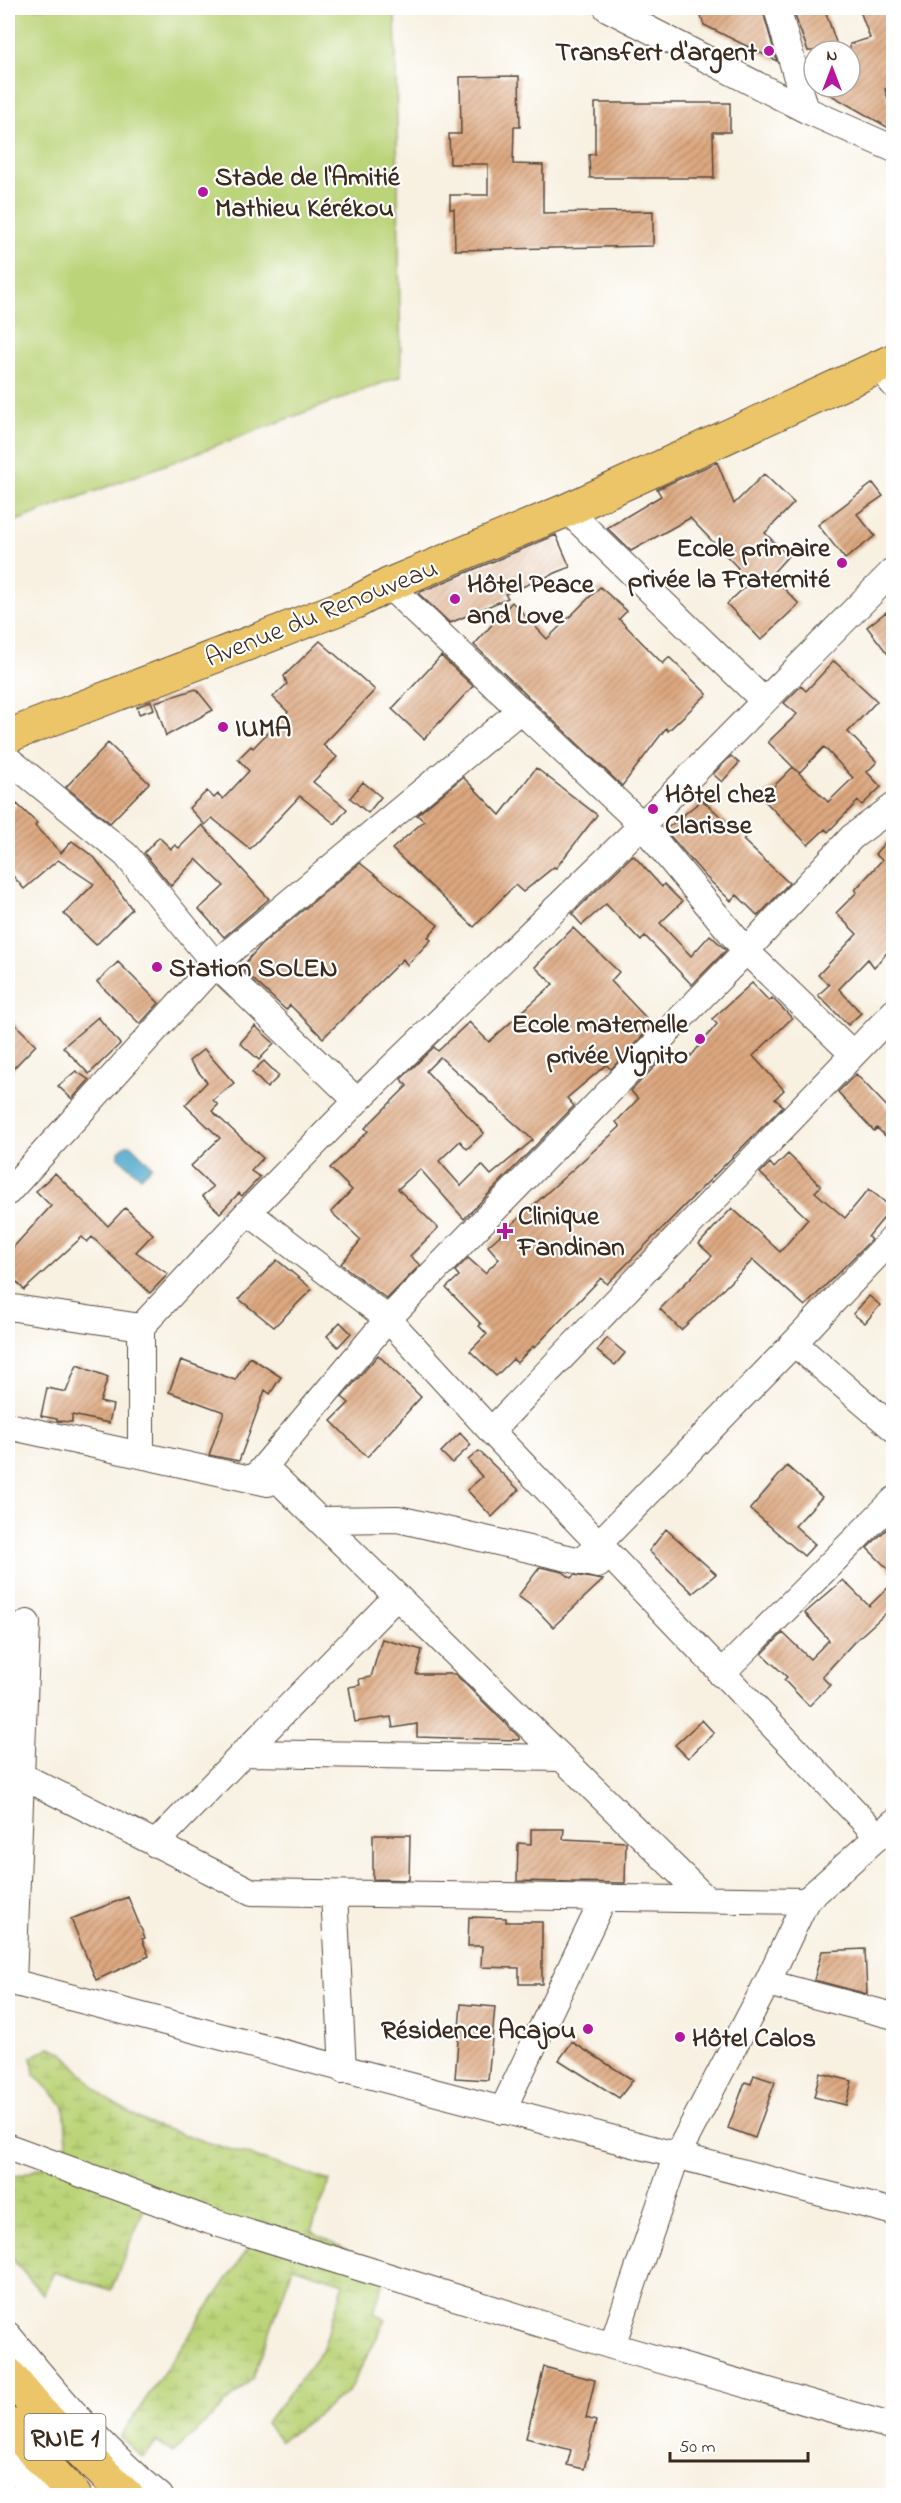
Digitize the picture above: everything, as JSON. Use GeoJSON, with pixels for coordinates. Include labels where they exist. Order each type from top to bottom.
{"type":"FeatureCollection","features":[{"type":"Feature","properties":{"kind":"main road","name":"Avenue du Renouveau"},"geometry":{"type":"LineString","coordinates":[[8,736],[356,602],[388,585],[889,371]]}},
{"type":"Feature","properties":{"kind":"main road","name":"RNIE 1"},"geometry":{"type":"LineString","coordinates":[[8,2374],[39,2411],[127,2496]]}},
{"type":"Feature","properties":{"kind":"main road","name":"RNIE 1"},"geometry":{"type":"LineString","coordinates":[[8,2424],[75,2496]]}},
{"type":"Feature","properties":{"kind":"street"},"geometry":{"type":"LineString","coordinates":[[607,8],[806,110],[894,149]]}},
{"type":"Feature","properties":{"kind":"street"},"geometry":{"type":"LineString","coordinates":[[777,8],[806,110]]}},
{"type":"Feature","properties":{"kind":"street"},"geometry":{"type":"LineString","coordinates":[[567,510],[763,700]]}},
{"type":"Feature","properties":{"kind":"street"},"geometry":{"type":"LineString","coordinates":[[141,1455],[141,1327],[248,1212],[357,1101],[642,825],[894,570]]}},
{"type":"Feature","properties":{"kind":"street"},"geometry":{"type":"LineString","coordinates":[[388,585],[642,825],[746,951],[853,1054]]}},
{"type":"Feature","properties":{"kind":"street"},"geometry":{"type":"LineString","coordinates":[[8,1192],[215,964],[519,711]]}},
{"type":"Feature","properties":{"kind":"street"},"geometry":{"type":"LineString","coordinates":[[8,759],[126,855],[215,964],[357,1101]]}},
{"type":"Feature","properties":{"kind":"street"},"geometry":{"type":"LineString","coordinates":[[259,1473],[388,1319],[746,951],[852,837],[894,806]]}},
{"type":"Feature","properties":{"kind":"street"},"geometry":{"type":"LineString","coordinates":[[491,1431],[894,1012]]}},
{"type":"Feature","properties":{"kind":"street"},"geometry":{"type":"LineString","coordinates":[[248,1212],[388,1319],[491,1431],[589,1552]]}},
{"type":"Feature","properties":{"kind":"street"},"geometry":{"type":"LineString","coordinates":[[589,1552],[794,1343],[894,1237]]}},
{"type":"Feature","properties":{"kind":"street"},"geometry":{"type":"LineString","coordinates":[[8,1307],[141,1327]]}},
{"type":"Feature","properties":{"kind":"street"},"geometry":{"type":"LineString","coordinates":[[794,1343],[894,1429]]}},
{"type":"Feature","properties":{"kind":"street"},"geometry":{"type":"LineString","coordinates":[[8,1426],[141,1455],[259,1473],[286,1487],[706,1899]]}},
{"type":"Feature","properties":{"kind":"street"},"geometry":{"type":"LineString","coordinates":[[721,1674],[894,1500]]}},
{"type":"Feature","properties":{"kind":"street"},"geometry":{"type":"LineString","coordinates":[[319,1520],[398,1519],[589,1552],[623,1570],[721,1674],[886,1829],[806,1901],[767,1983],[676,2157],[612,2346]]}},
{"type":"Feature","properties":{"kind":"street"},"geometry":{"type":"LineString","coordinates":[[155,1844],[396,1597]]}},
{"type":"Feature","properties":{"kind":"street"},"geometry":{"type":"LineString","coordinates":[[27,1623],[9,1983],[894,2212]]}},
{"type":"Feature","properties":{"kind":"street"},"geometry":{"type":"LineString","coordinates":[[243,1754],[562,1758]]}},
{"type":"Feature","properties":{"kind":"street"},"geometry":{"type":"LineString","coordinates":[[20,1775],[252,1892],[806,1901]]}},
{"type":"Feature","properties":{"kind":"street"},"geometry":{"type":"LineString","coordinates":[[334,1893],[343,2070]]}},
{"type":"Feature","properties":{"kind":"street"},"geometry":{"type":"LineString","coordinates":[[502,2110],[604,1898]]}},
{"type":"Feature","properties":{"kind":"street"},"geometry":{"type":"LineString","coordinates":[[767,1983],[894,2016]]}},
{"type":"Feature","properties":{"kind":"street"},"geometry":{"type":"LineString","coordinates":[[8,2147],[210,2221],[612,2346],[894,2427]]}},
{"type":"Feature","properties":{"kind":"street"},"geometry":{"type":"LineString","coordinates":[[8,2335],[51,2389],[139,2478],[160,2496]]}},
{"type":"Feature","properties":{"kind":"street"},"geometry":{"type":"LineString","coordinates":[[8,2462],[40,2496]]}},
{"type":"Feature","properties":{"kind":"green space","name":"Stade de l'Amitié Mathieu Kérékou"},"geometry":{"type":"Polygon","coordinates":[[[8,8],[395,8],[401,376],[8,524],[8,8]]]}},
{"type":"Feature","properties":{"kind":"green space"},"geometry":{"type":"Polygon","coordinates":[[[50,2047],[62,2052],[105,2098],[147,2123],[330,2181],[311,2231],[387,2271],[374,2312],[386,2320],[348,2392],[281,2441],[266,2423],[322,2351],[344,2283],[293,2267],[253,2378],[173,2453],[157,2442],[143,2458],[120,2437],[260,2231],[148,2199],[111,2290],[54,2272],[43,2295],[14,2261],[8,2247],[8,2177],[22,2175],[50,2164],[65,2150],[67,2141],[64,2106],[34,2074],[32,2057],[50,2047]]]}},
{"type":"Feature","properties":{"kind":"water"},"geometry":{"type":"Polygon","coordinates":[[[126,1145],[131,1145],[152,1166],[141,1177],[118,1157],[119,1151],[126,1145]]]}},
{"type":"Feature","properties":{"kind":"building"},"geometry":{"type":"Polygon","coordinates":[[[698,8],[762,8],[777,61],[704,25],[698,8]]]}},
{"type":"Feature","properties":{"kind":"building"},"geometry":{"type":"Polygon","coordinates":[[[792,8],[833,8],[834,11],[826,13],[835,39],[804,39],[792,8]]]}},
{"type":"Feature","properties":{"kind":"building"},"geometry":{"type":"Polygon","coordinates":[[[859,8],[894,8],[894,89],[885,89],[894,119],[894,131],[838,99],[862,99],[862,40],[870,38],[859,8]]]}},
{"type":"Feature","properties":{"kind":"building"},"geometry":{"type":"Polygon","coordinates":[[[519,76],[520,127],[514,127],[513,164],[543,165],[543,213],[653,211],[653,246],[455,250],[454,209],[450,209],[450,195],[488,195],[488,164],[450,164],[449,134],[461,134],[460,77],[519,76]]]}},
{"type":"Feature","properties":{"kind":"building"},"geometry":{"type":"Polygon","coordinates":[[[595,103],[730,103],[730,132],[713,132],[714,178],[590,178],[589,155],[595,154],[595,103]]]}},
{"type":"Feature","properties":{"kind":"building"},"geometry":{"type":"Polygon","coordinates":[[[717,462],[734,504],[764,474],[794,503],[765,533],[788,556],[771,575],[799,604],[761,640],[727,604],[749,583],[736,570],[738,568],[690,518],[631,551],[607,528],[661,496],[657,489],[717,462]]]}},
{"type":"Feature","properties":{"kind":"building"},"geometry":{"type":"Polygon","coordinates":[[[873,483],[883,496],[857,514],[875,536],[845,559],[818,525],[873,483]]]}},
{"type":"Feature","properties":{"kind":"building"},"geometry":{"type":"Polygon","coordinates":[[[556,535],[570,567],[505,594],[508,598],[450,623],[418,593],[556,535]]]}},
{"type":"Feature","properties":{"kind":"building"},"geometry":{"type":"Polygon","coordinates":[[[600,587],[627,611],[619,619],[663,664],[669,657],[707,694],[668,731],[666,728],[622,786],[474,645],[512,602],[547,639],[600,587]]]}},
{"type":"Feature","properties":{"kind":"building"},"geometry":{"type":"Polygon","coordinates":[[[886,612],[894,623],[894,662],[867,627],[886,612]]]}},
{"type":"Feature","properties":{"kind":"building"},"geometry":{"type":"Polygon","coordinates":[[[320,641],[375,690],[323,745],[337,757],[313,782],[347,809],[335,824],[300,796],[250,849],[212,818],[205,825],[189,808],[207,791],[214,798],[218,794],[223,799],[249,771],[238,759],[251,746],[253,748],[288,712],[273,697],[287,684],[284,676],[320,641]]]}},
{"type":"Feature","properties":{"kind":"building"},"geometry":{"type":"Polygon","coordinates":[[[441,656],[473,686],[424,739],[392,709],[441,656]]]}},
{"type":"Feature","properties":{"kind":"building"},"geometry":{"type":"Polygon","coordinates":[[[834,661],[877,701],[848,732],[877,762],[867,772],[881,787],[862,805],[858,801],[828,832],[825,829],[808,845],[762,798],[793,767],[768,742],[797,714],[784,703],[801,686],[806,691],[834,661]],[[824,747],[799,773],[828,802],[853,778],[824,747]]]}},
{"type":"Feature","properties":{"kind":"building"},"geometry":{"type":"Polygon","coordinates":[[[196,689],[213,710],[166,736],[155,702],[196,689]]]}},
{"type":"Feature","properties":{"kind":"building"},"geometry":{"type":"Polygon","coordinates":[[[151,701],[154,709],[139,714],[137,707],[151,701]]]}},
{"type":"Feature","properties":{"kind":"building"},"geometry":{"type":"Polygon","coordinates":[[[108,743],[149,783],[110,823],[66,787],[108,743]]]}},
{"type":"Feature","properties":{"kind":"building"},"geometry":{"type":"Polygon","coordinates":[[[731,756],[739,763],[722,782],[713,774],[731,756]]]}},
{"type":"Feature","properties":{"kind":"building"},"geometry":{"type":"Polygon","coordinates":[[[536,768],[597,815],[556,868],[554,867],[523,892],[515,885],[474,927],[392,849],[424,821],[417,815],[463,777],[500,815],[536,768]]]}},
{"type":"Feature","properties":{"kind":"building"},"geometry":{"type":"Polygon","coordinates":[[[363,782],[381,797],[368,813],[350,798],[363,782]]]}},
{"type":"Feature","properties":{"kind":"building"},"geometry":{"type":"Polygon","coordinates":[[[702,800],[745,838],[743,840],[789,883],[758,916],[737,895],[731,901],[706,877],[665,830],[702,800]]]}},
{"type":"Feature","properties":{"kind":"building"},"geometry":{"type":"Polygon","coordinates":[[[17,804],[37,823],[35,826],[61,853],[72,841],[95,858],[132,909],[96,945],[64,914],[94,884],[58,860],[24,889],[8,870],[8,814],[17,804]]]}},
{"type":"Feature","properties":{"kind":"building"},"geometry":{"type":"Polygon","coordinates":[[[202,825],[269,899],[224,937],[199,909],[224,886],[196,859],[171,886],[144,853],[159,837],[171,849],[175,845],[179,848],[202,825]]]}},
{"type":"Feature","properties":{"kind":"building"},"geometry":{"type":"Polygon","coordinates":[[[894,832],[894,945],[874,967],[868,959],[839,989],[861,1013],[848,1025],[818,995],[829,985],[818,975],[857,934],[836,913],[857,892],[855,890],[882,860],[875,854],[894,832]]]}},
{"type":"Feature","properties":{"kind":"building"},"geometry":{"type":"Polygon","coordinates":[[[633,855],[662,887],[664,884],[682,902],[660,923],[691,956],[710,935],[726,950],[692,985],[645,936],[641,941],[606,904],[582,925],[572,914],[633,855]]]}},
{"type":"Feature","properties":{"kind":"building"},"geometry":{"type":"Polygon","coordinates":[[[360,863],[438,925],[428,937],[431,940],[407,965],[403,959],[323,1038],[290,1005],[286,1010],[241,968],[261,945],[360,863]]]}},
{"type":"Feature","properties":{"kind":"building"},"geometry":{"type":"Polygon","coordinates":[[[573,928],[619,972],[611,981],[653,1025],[611,1069],[606,1065],[567,1098],[574,1106],[464,1219],[420,1169],[398,1189],[438,1228],[410,1256],[420,1265],[387,1299],[341,1264],[361,1240],[331,1212],[352,1190],[330,1168],[368,1131],[365,1128],[407,1086],[401,1079],[434,1047],[438,1051],[469,1022],[489,1042],[553,984],[535,967],[573,928]],[[440,1057],[426,1071],[484,1133],[467,1149],[460,1141],[439,1161],[461,1186],[482,1165],[491,1175],[533,1140],[440,1057]]]}},
{"type":"Feature","properties":{"kind":"building"},"geometry":{"type":"Polygon","coordinates":[[[118,962],[159,1003],[140,1024],[97,982],[118,962]]]}},
{"type":"Feature","properties":{"kind":"building"},"geometry":{"type":"Polygon","coordinates":[[[752,983],[769,1001],[772,998],[792,1018],[753,1056],[784,1090],[775,1099],[783,1106],[607,1284],[601,1278],[534,1348],[533,1346],[517,1363],[513,1359],[496,1376],[470,1351],[487,1334],[479,1326],[481,1324],[446,1288],[459,1276],[455,1271],[468,1258],[485,1273],[499,1259],[488,1246],[620,1127],[616,1122],[638,1099],[631,1091],[668,1053],[683,1066],[717,1024],[712,1019],[752,983]]]}},
{"type":"Feature","properties":{"kind":"building"},"geometry":{"type":"Polygon","coordinates":[[[8,1017],[36,1045],[8,1074],[8,1017]]]}},
{"type":"Feature","properties":{"kind":"building"},"geometry":{"type":"Polygon","coordinates":[[[98,1017],[120,1044],[89,1074],[63,1047],[98,1017]]]}},
{"type":"Feature","properties":{"kind":"building"},"geometry":{"type":"Polygon","coordinates":[[[255,1026],[274,1043],[259,1060],[240,1043],[255,1026]]]}},
{"type":"Feature","properties":{"kind":"building"},"geometry":{"type":"Polygon","coordinates":[[[204,1049],[234,1083],[213,1100],[218,1105],[212,1111],[263,1158],[251,1171],[260,1177],[242,1196],[239,1193],[220,1213],[202,1196],[213,1187],[191,1166],[220,1138],[185,1105],[207,1082],[189,1061],[204,1049]]]}},
{"type":"Feature","properties":{"kind":"building"},"geometry":{"type":"Polygon","coordinates":[[[264,1061],[279,1076],[267,1088],[252,1072],[264,1061]]]}},
{"type":"Feature","properties":{"kind":"building"},"geometry":{"type":"Polygon","coordinates":[[[76,1071],[89,1080],[72,1099],[58,1086],[76,1071]]]}},
{"type":"Feature","properties":{"kind":"building"},"geometry":{"type":"Polygon","coordinates":[[[856,1074],[894,1114],[894,1144],[877,1128],[874,1131],[838,1092],[856,1074]]]}},
{"type":"Feature","properties":{"kind":"building"},"geometry":{"type":"Polygon","coordinates":[[[788,1154],[821,1186],[815,1192],[845,1218],[869,1189],[892,1208],[868,1237],[871,1240],[805,1306],[753,1260],[681,1330],[660,1309],[712,1256],[699,1244],[732,1208],[780,1252],[808,1219],[760,1173],[770,1163],[774,1168],[788,1154]]]}},
{"type":"Feature","properties":{"kind":"building"},"geometry":{"type":"Polygon","coordinates":[[[55,1173],[108,1226],[125,1208],[153,1234],[136,1252],[168,1274],[150,1293],[92,1237],[87,1242],[82,1237],[24,1290],[8,1272],[8,1253],[51,1206],[36,1191],[55,1173]]]}},
{"type":"Feature","properties":{"kind":"building"},"geometry":{"type":"Polygon","coordinates":[[[277,1260],[312,1289],[274,1327],[239,1299],[277,1260]]]}},
{"type":"Feature","properties":{"kind":"building"},"geometry":{"type":"Polygon","coordinates":[[[869,1296],[880,1305],[865,1323],[853,1314],[869,1296]]]}},
{"type":"Feature","properties":{"kind":"building"},"geometry":{"type":"Polygon","coordinates":[[[340,1322],[351,1333],[338,1347],[327,1336],[340,1322]]]}},
{"type":"Feature","properties":{"kind":"building"},"geometry":{"type":"Polygon","coordinates":[[[607,1338],[625,1353],[615,1365],[597,1351],[607,1338]]]}},
{"type":"Feature","properties":{"kind":"building"},"geometry":{"type":"Polygon","coordinates":[[[378,1355],[421,1397],[367,1457],[331,1421],[349,1403],[342,1397],[378,1355]]]}},
{"type":"Feature","properties":{"kind":"building"},"geometry":{"type":"Polygon","coordinates":[[[250,1357],[281,1377],[270,1394],[265,1390],[239,1461],[209,1455],[224,1412],[169,1392],[181,1360],[235,1380],[250,1357]]]}},
{"type":"Feature","properties":{"kind":"building"},"geometry":{"type":"Polygon","coordinates":[[[77,1365],[108,1377],[100,1402],[113,1405],[109,1423],[72,1415],[72,1422],[57,1421],[57,1419],[41,1416],[47,1388],[66,1392],[77,1365]]]}},
{"type":"Feature","properties":{"kind":"building"},"geometry":{"type":"Polygon","coordinates":[[[460,1433],[471,1445],[452,1463],[441,1452],[460,1433]]]}},
{"type":"Feature","properties":{"kind":"building"},"geometry":{"type":"Polygon","coordinates":[[[479,1451],[519,1490],[492,1517],[467,1490],[482,1477],[468,1460],[479,1451]]]}},
{"type":"Feature","properties":{"kind":"building"},"geometry":{"type":"Polygon","coordinates":[[[787,1466],[822,1497],[795,1526],[815,1544],[804,1556],[750,1509],[787,1466]]]}},
{"type":"Feature","properties":{"kind":"building"},"geometry":{"type":"Polygon","coordinates":[[[894,1522],[894,1575],[867,1548],[894,1522]]]}},
{"type":"Feature","properties":{"kind":"building"},"geometry":{"type":"Polygon","coordinates":[[[666,1529],[716,1574],[693,1593],[649,1551],[666,1529]]]}},
{"type":"Feature","properties":{"kind":"building"},"geometry":{"type":"Polygon","coordinates":[[[540,1567],[563,1572],[571,1578],[574,1575],[603,1580],[553,1627],[537,1610],[518,1596],[540,1567]]]}},
{"type":"Feature","properties":{"kind":"building"},"geometry":{"type":"Polygon","coordinates":[[[843,1580],[869,1606],[894,1582],[894,1606],[854,1642],[822,1677],[830,1685],[809,1706],[784,1680],[787,1677],[762,1654],[783,1633],[810,1659],[829,1640],[805,1613],[843,1580]]]}},
{"type":"Feature","properties":{"kind":"building"},"geometry":{"type":"Polygon","coordinates":[[[382,1639],[422,1650],[416,1674],[455,1674],[519,1737],[519,1740],[417,1737],[417,1724],[393,1728],[391,1717],[355,1722],[349,1687],[360,1685],[359,1679],[371,1677],[382,1639]]]}},
{"type":"Feature","properties":{"kind":"building"},"geometry":{"type":"Polygon","coordinates":[[[702,1720],[714,1733],[688,1758],[675,1745],[702,1720]]]}},
{"type":"Feature","properties":{"kind":"building"},"geometry":{"type":"Polygon","coordinates":[[[531,1829],[564,1829],[563,1839],[626,1842],[625,1883],[517,1881],[518,1843],[531,1844],[531,1829]]]}},
{"type":"Feature","properties":{"kind":"building"},"geometry":{"type":"Polygon","coordinates":[[[373,1835],[410,1835],[409,1880],[373,1879],[373,1835]]]}},
{"type":"Feature","properties":{"kind":"building"},"geometry":{"type":"Polygon","coordinates":[[[128,1897],[145,1938],[142,1939],[149,1956],[96,1980],[71,1919],[128,1897]]]}},
{"type":"Feature","properties":{"kind":"building"},"geometry":{"type":"Polygon","coordinates":[[[469,1917],[506,1918],[506,1922],[542,1922],[542,1984],[519,1984],[519,1968],[481,1967],[482,1946],[468,1946],[469,1917]]]}},
{"type":"Feature","properties":{"kind":"building"},"geometry":{"type":"Polygon","coordinates":[[[865,1949],[867,1994],[814,1980],[822,1951],[865,1949]]]}},
{"type":"Feature","properties":{"kind":"building"},"geometry":{"type":"Polygon","coordinates":[[[461,2004],[495,2007],[488,2080],[455,2078],[461,2004]]]}},
{"type":"Feature","properties":{"kind":"building"},"geometry":{"type":"Polygon","coordinates":[[[572,2042],[633,2080],[619,2098],[559,2060],[572,2042]]]}},
{"type":"Feature","properties":{"kind":"building"},"geometry":{"type":"Polygon","coordinates":[[[820,2073],[852,2081],[846,2105],[814,2097],[820,2073]]]}},
{"type":"Feature","properties":{"kind":"building"},"geometry":{"type":"Polygon","coordinates":[[[754,2075],[775,2082],[755,2138],[728,2128],[745,2082],[751,2084],[754,2075]]]}},
{"type":"Feature","properties":{"kind":"building"},"geometry":{"type":"Polygon","coordinates":[[[544,2367],[595,2380],[586,2418],[596,2421],[584,2469],[567,2465],[571,2450],[526,2438],[544,2367]]]}},
{"type":"Feature","properties":{"kind":"place","name":"Transfert d'argent"},"geometry":{"type":"Point","coordinates":[769,51]}},
{"type":"Feature","properties":{"kind":"place","name":"Stade de l'Amitié Mathieu Kérékou"},"geometry":{"type":"Point","coordinates":[203,192]}},
{"type":"Feature","properties":{"kind":"place","name":"Ecole primaire privée la Fraternité"},"geometry":{"type":"Point","coordinates":[842,563]}},
{"type":"Feature","properties":{"kind":"place","name":"Hôtel Peace and Love"},"geometry":{"type":"Point","coordinates":[455,599]}},
{"type":"Feature","properties":{"kind":"place","name":"IUMA"},"geometry":{"type":"Point","coordinates":[223,727]}},
{"type":"Feature","properties":{"kind":"place","name":"Hôtel chez Clarisse"},"geometry":{"type":"Point","coordinates":[653,809]}},
{"type":"Feature","properties":{"kind":"place","name":"Station SOLEN"},"geometry":{"type":"Point","coordinates":[157,967]}},
{"type":"Feature","properties":{"kind":"place","name":"Ecole maternelle privée Vignito"},"geometry":{"type":"Point","coordinates":[700,1039]}},
{"type":"Feature","properties":{"kind":"place","name":"Clinique Fandinan"},"geometry":{"type":"Point","coordinates":[505,1231]}},
{"type":"Feature","properties":{"kind":"place","name":"Résidence Acajou"},"geometry":{"type":"Point","coordinates":[588,2029]}},
{"type":"Feature","properties":{"kind":"place","name":"Hôtel Calos"},"geometry":{"type":"Point","coordinates":[680,2037]}}]}
